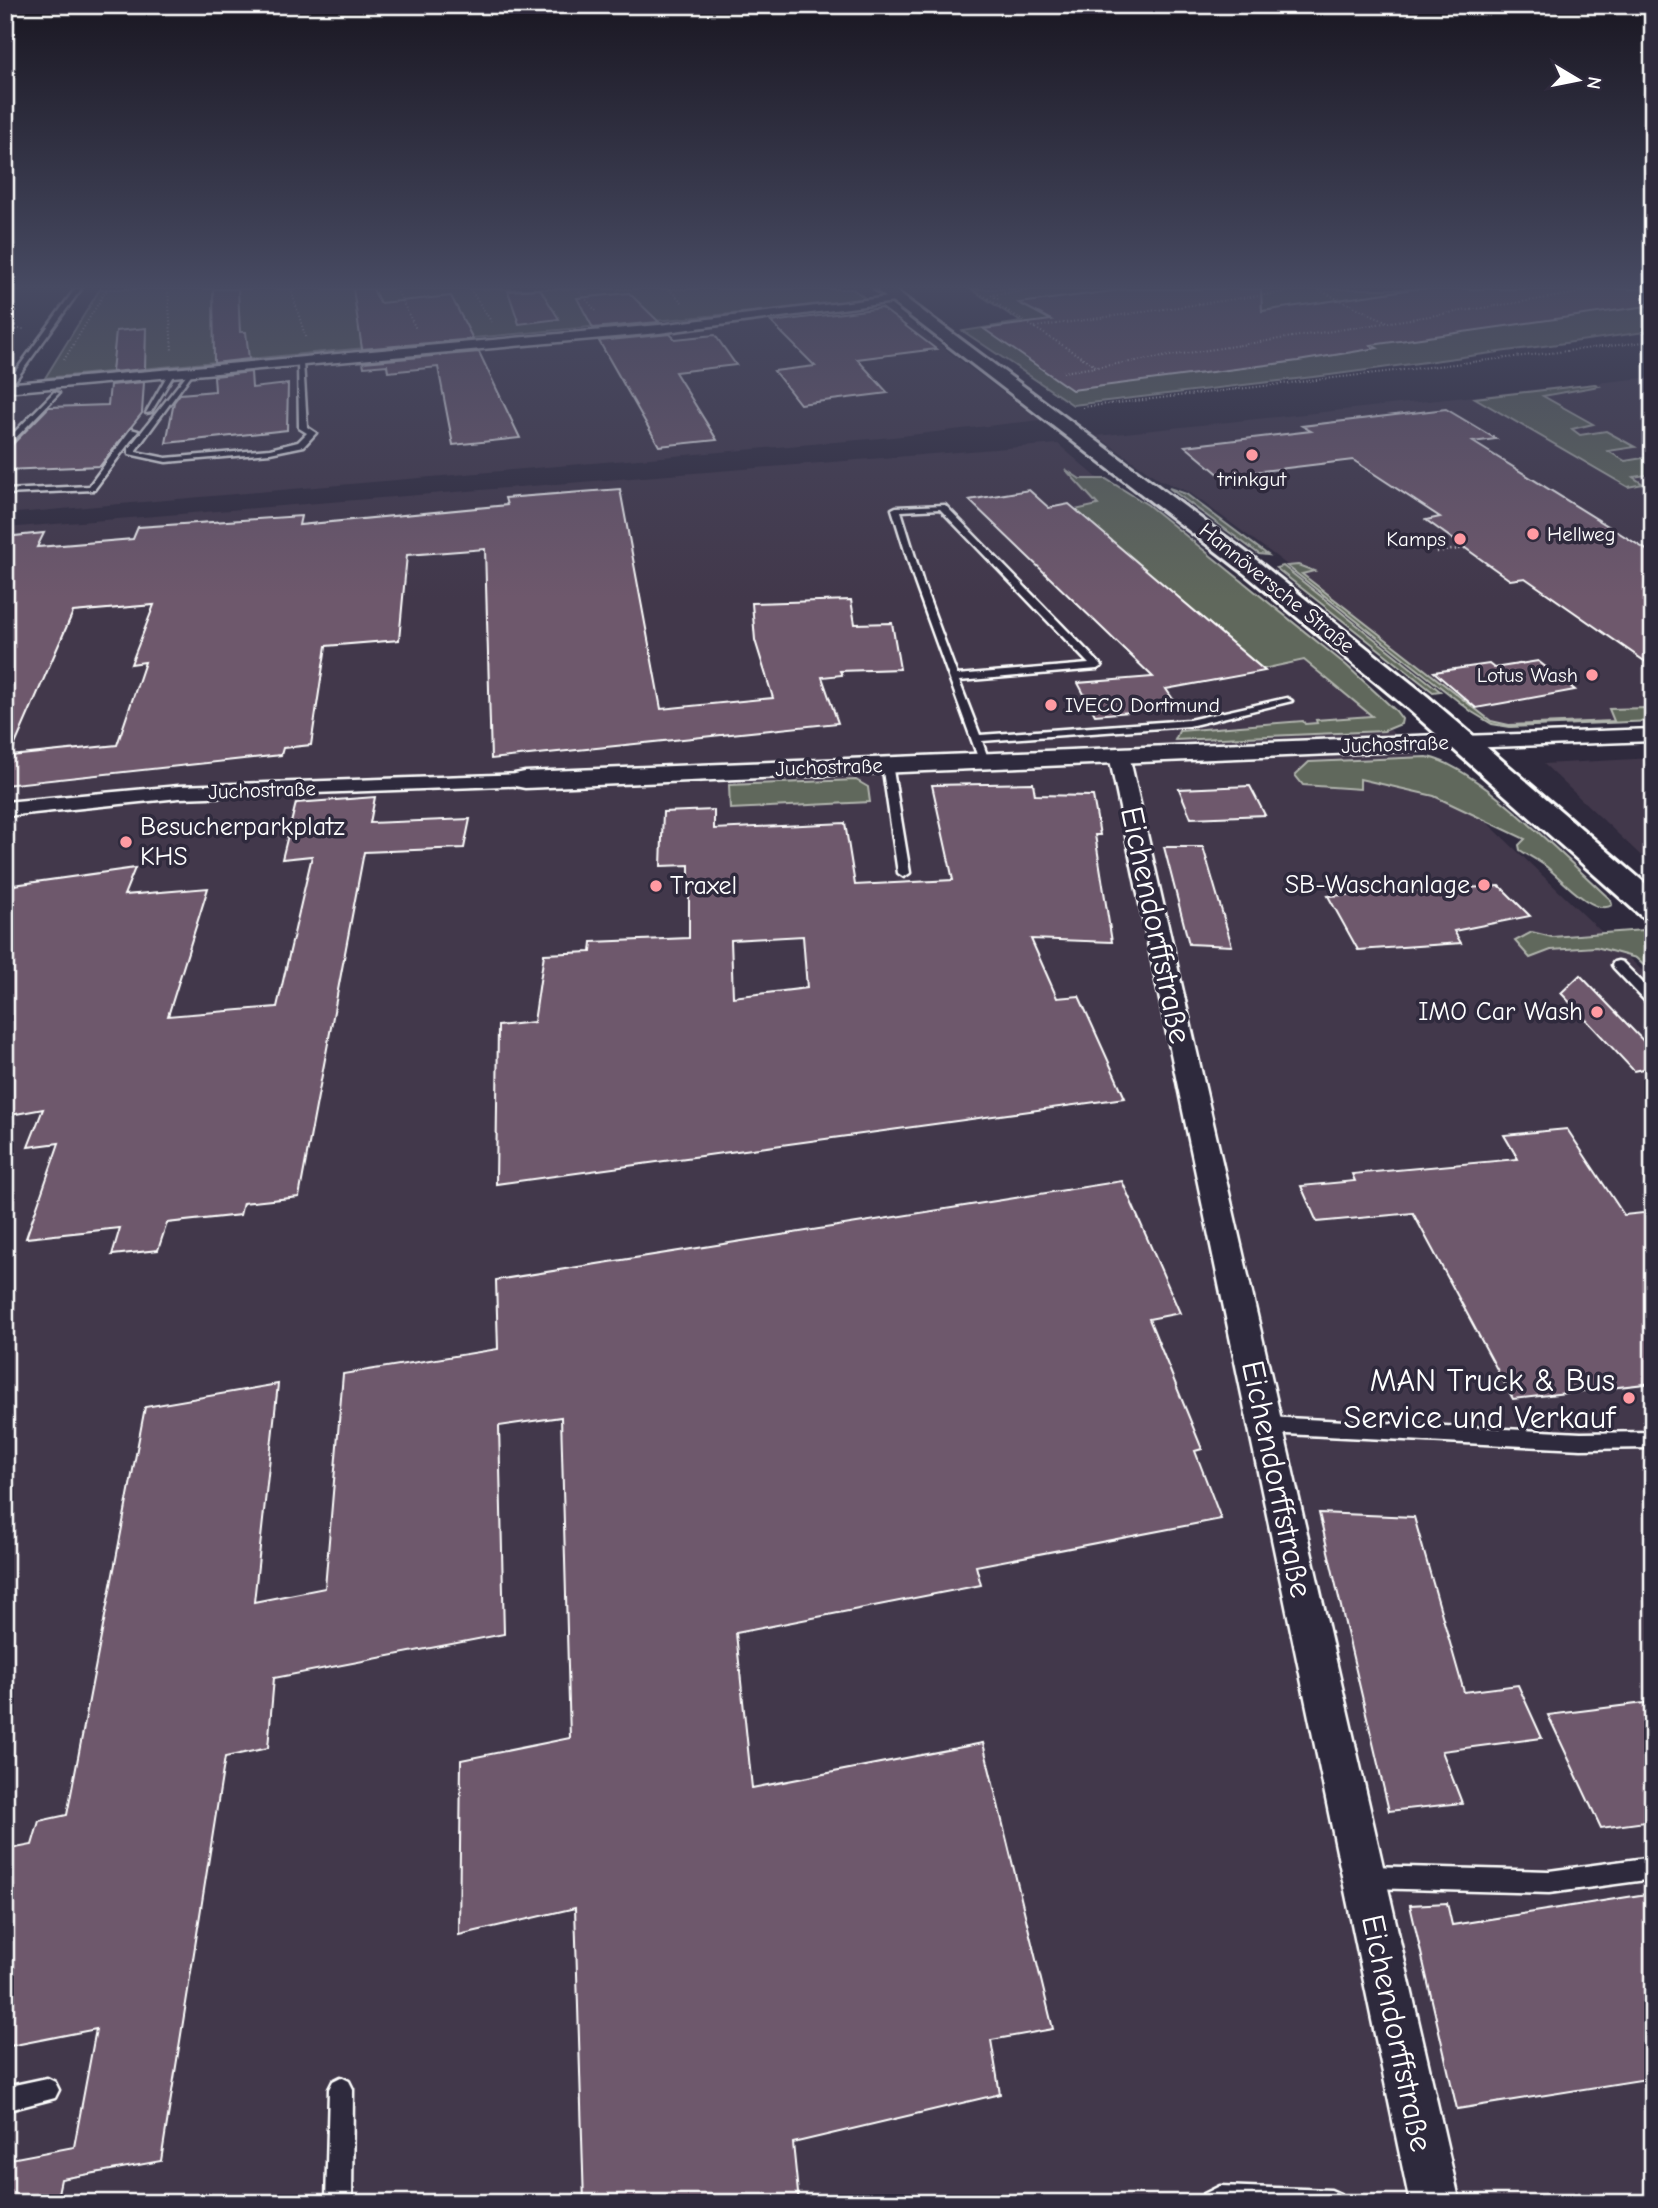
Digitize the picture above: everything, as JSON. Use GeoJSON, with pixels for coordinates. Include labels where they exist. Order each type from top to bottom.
{"type":"FeatureCollection","features":[{"type":"Feature","properties":{"kind":"main road","name":"Hannöversche Straße"},"geometry":{"type":"LineString","coordinates":[[1019,392],[1247,564],[1463,742],[1653,908]]}},
{"type":"Feature","properties":{"kind":"street","name":"Juchostraße"},"geometry":{"type":"LineString","coordinates":[[5,809],[179,792],[887,764],[980,750],[1119,755],[1653,735]]}},
{"type":"Feature","properties":{"kind":"street","name":"Eichendorffstraße"},"geometry":{"type":"LineString","coordinates":[[1119,755],[1435,2203]]}},
{"type":"Feature","properties":{"kind":"lane"},"geometry":{"type":"LineString","coordinates":[[5,492],[91,488],[160,392]]}},
{"type":"Feature","properties":{"kind":"lane"},"geometry":{"type":"LineString","coordinates":[[175,392],[132,450],[133,454],[166,460],[270,451],[301,444],[312,433],[303,428],[301,392]]}},
{"type":"Feature","properties":{"kind":"lane"},"geometry":{"type":"LineString","coordinates":[[5,447],[47,399],[56,393]]}},
{"type":"Feature","properties":{"kind":"lane"},"geometry":{"type":"LineString","coordinates":[[955,678],[1097,666],[942,507],[896,509],[919,583],[980,750],[1189,723],[1287,701]]}},
{"type":"Feature","properties":{"kind":"lane"},"geometry":{"type":"LineString","coordinates":[[887,764],[904,873]]}},
{"type":"Feature","properties":{"kind":"lane"},"geometry":{"type":"LineString","coordinates":[[1618,965],[1653,1001]]}},
{"type":"Feature","properties":{"kind":"lane"},"geometry":{"type":"LineString","coordinates":[[1265,1425],[1581,1441],[1653,1440]]}},
{"type":"Feature","properties":{"kind":"lane"},"geometry":{"type":"LineString","coordinates":[[1363,1877],[1549,1882],[1653,1868]]}},
{"type":"Feature","properties":{"kind":"lane"},"geometry":{"type":"LineString","coordinates":[[339,2203],[341,2089]]}},
{"type":"Feature","properties":{"kind":"lane"},"geometry":{"type":"LineString","coordinates":[[5,2099],[47,2090]]}},
{"type":"Feature","properties":{"kind":"lane"},"geometry":{"type":"LineString","coordinates":[[1213,2203],[1220,2199],[1331,2203]]}},
{"type":"Feature","properties":{"kind":"path"},"geometry":{"type":"LineString","coordinates":[[1044,411],[1209,392]]}},
{"type":"Feature","properties":{"kind":"path"},"geometry":{"type":"LineString","coordinates":[[1437,552],[1466,548]]}},
{"type":"Feature","properties":{"kind":"shaded area"},"geometry":{"type":"Polygon","coordinates":[[[37,392],[1003,392],[1040,420],[893,437],[5,514],[5,395],[37,392]]]}},
{"type":"Feature","properties":{"kind":"shaded area"},"geometry":{"type":"Polygon","coordinates":[[[1511,392],[1653,392],[1653,721],[1510,727],[1483,719],[1273,554],[1189,492],[1160,480],[1097,436],[1511,392]]]}},
{"type":"Feature","properties":{"kind":"shaded area"},"geometry":{"type":"Polygon","coordinates":[[[1058,444],[1385,725],[1653,981],[1653,2203],[5,2203],[5,528],[1058,444]]]}},
{"type":"Feature","properties":{"kind":"shaded area"},"geometry":{"type":"Polygon","coordinates":[[[1653,758],[1653,867],[1544,764],[1653,758]]]}},
{"type":"Feature","properties":{"kind":"green space"},"geometry":{"type":"Polygon","coordinates":[[[1054,392],[1184,392],[1073,405],[1054,392]]]}},
{"type":"Feature","properties":{"kind":"green space"},"geometry":{"type":"Polygon","coordinates":[[[1526,392],[1565,392],[1543,396],[1593,424],[1572,429],[1580,435],[1606,431],[1635,447],[1608,451],[1625,461],[1649,457],[1644,454],[1653,456],[1653,474],[1633,477],[1643,484],[1628,487],[1475,398],[1526,392]]]}},
{"type":"Feature","properties":{"kind":"green space"},"geometry":{"type":"Polygon","coordinates":[[[1065,469],[1080,479],[1106,479],[1148,505],[1346,665],[1396,711],[1402,719],[1401,724],[1384,731],[1175,740],[1179,731],[1303,721],[1305,724],[1317,723],[1316,720],[1372,716],[1304,660],[1263,669],[1075,510],[1098,505],[1065,469]]]}},
{"type":"Feature","properties":{"kind":"green space"},"geometry":{"type":"Polygon","coordinates":[[[1169,488],[1186,494],[1268,555],[1259,554],[1169,488]]]}},
{"type":"Feature","properties":{"kind":"green space"},"geometry":{"type":"Polygon","coordinates":[[[1298,565],[1314,571],[1302,574],[1491,721],[1509,725],[1614,721],[1609,709],[1647,708],[1653,709],[1653,721],[1510,727],[1492,724],[1472,712],[1287,566],[1298,565]]]}},
{"type":"Feature","properties":{"kind":"green space"},"geometry":{"type":"Polygon","coordinates":[[[1283,566],[1440,691],[1433,692],[1276,568],[1283,566]]]}},
{"type":"Feature","properties":{"kind":"green space"},"geometry":{"type":"Polygon","coordinates":[[[1426,757],[1446,763],[1495,795],[1611,900],[1612,905],[1597,906],[1578,895],[1545,865],[1520,850],[1519,845],[1525,839],[1434,796],[1360,779],[1360,789],[1303,785],[1295,775],[1309,762],[1426,757]]]}},
{"type":"Feature","properties":{"kind":"green space"},"geometry":{"type":"Polygon","coordinates":[[[856,780],[868,787],[870,802],[730,809],[729,785],[856,780]]]}},
{"type":"Feature","properties":{"kind":"green space"},"geometry":{"type":"Polygon","coordinates":[[[1643,930],[1653,939],[1653,974],[1636,958],[1596,947],[1551,950],[1530,958],[1515,941],[1532,932],[1552,937],[1643,930]]]}},
{"type":"Feature","properties":{"kind":"building"},"geometry":{"type":"Polygon","coordinates":[[[109,392],[143,392],[142,413],[100,466],[5,470],[5,452],[49,407],[108,405],[109,392]]]}},
{"type":"Feature","properties":{"kind":"building"},"geometry":{"type":"Polygon","coordinates":[[[288,392],[287,430],[166,443],[174,402],[180,394],[288,392]]]}},
{"type":"Feature","properties":{"kind":"building"},"geometry":{"type":"Polygon","coordinates":[[[443,392],[498,392],[520,438],[453,445],[443,392]]]}},
{"type":"Feature","properties":{"kind":"building"},"geometry":{"type":"Polygon","coordinates":[[[628,392],[687,392],[717,440],[659,446],[628,392]]]}},
{"type":"Feature","properties":{"kind":"building"},"geometry":{"type":"Polygon","coordinates":[[[791,392],[888,393],[800,404],[791,392]]]}},
{"type":"Feature","properties":{"kind":"building","name":"Hellweg"},"geometry":{"type":"Polygon","coordinates":[[[1446,409],[1496,439],[1473,442],[1653,554],[1653,667],[1525,578],[1510,580],[1426,520],[1440,517],[1353,460],[1221,476],[1185,446],[1311,431],[1302,426],[1446,409]]]}},
{"type":"Feature","properties":{"kind":"building"},"geometry":{"type":"Polygon","coordinates":[[[620,489],[661,709],[773,698],[755,640],[752,603],[851,600],[855,624],[892,623],[900,669],[840,671],[842,675],[822,677],[838,723],[491,759],[485,549],[407,555],[399,640],[326,646],[311,745],[283,748],[281,755],[5,785],[5,537],[44,533],[37,547],[133,539],[138,527],[301,516],[299,525],[507,505],[505,498],[620,489]],[[154,605],[73,612],[10,756],[117,745],[145,662],[131,664],[154,605]]]}},
{"type":"Feature","properties":{"kind":"building"},"geometry":{"type":"Polygon","coordinates":[[[1029,490],[1049,508],[1069,504],[1265,671],[1166,689],[1179,708],[1095,715],[1078,683],[1153,677],[969,500],[1029,490]]]}},
{"type":"Feature","properties":{"kind":"building"},"geometry":{"type":"Polygon","coordinates":[[[1538,661],[1575,690],[1476,708],[1434,672],[1489,664],[1494,668],[1538,661]]]}},
{"type":"Feature","properties":{"kind":"building"},"geometry":{"type":"Polygon","coordinates":[[[1033,783],[1035,795],[1093,796],[1100,835],[1095,835],[1112,942],[1031,939],[1057,998],[1079,996],[1125,1098],[496,1184],[498,1026],[534,1022],[544,954],[591,952],[592,942],[689,938],[689,865],[661,866],[663,812],[714,810],[714,829],[845,823],[855,885],[953,880],[932,785],[1033,783]],[[803,936],[731,940],[733,997],[807,988],[803,936]]]}},
{"type":"Feature","properties":{"kind":"building"},"geometry":{"type":"Polygon","coordinates":[[[1250,786],[1265,815],[1191,818],[1179,789],[1250,786]]]}},
{"type":"Feature","properties":{"kind":"building"},"geometry":{"type":"Polygon","coordinates":[[[375,797],[370,823],[470,819],[464,848],[364,852],[299,1197],[243,1203],[240,1215],[167,1223],[158,1250],[112,1255],[120,1228],[26,1238],[59,1143],[28,1147],[43,1109],[5,1116],[5,896],[10,895],[14,885],[135,868],[124,895],[208,888],[168,1016],[277,1007],[312,856],[282,859],[296,803],[375,797]]]}},
{"type":"Feature","properties":{"kind":"building"},"geometry":{"type":"Polygon","coordinates":[[[1164,847],[1203,847],[1232,946],[1189,944],[1164,847]]]}},
{"type":"Feature","properties":{"kind":"building"},"geometry":{"type":"Polygon","coordinates":[[[1500,886],[1530,916],[1454,931],[1461,943],[1358,950],[1328,896],[1500,886]]]}},
{"type":"Feature","properties":{"kind":"building","name":"IMO Car Wash"},"geometry":{"type":"Polygon","coordinates":[[[1580,975],[1653,1051],[1653,1067],[1634,1071],[1561,993],[1580,975]]]}},
{"type":"Feature","properties":{"kind":"building"},"geometry":{"type":"Polygon","coordinates":[[[1567,1129],[1624,1215],[1653,1212],[1653,1383],[1513,1399],[1413,1213],[1317,1222],[1301,1186],[1355,1181],[1352,1174],[1518,1159],[1504,1135],[1567,1129]]]}},
{"type":"Feature","properties":{"kind":"building"},"geometry":{"type":"Polygon","coordinates":[[[1122,1181],[1180,1313],[1149,1319],[1202,1449],[1195,1451],[1221,1519],[976,1566],[981,1585],[736,1633],[752,1788],[983,1743],[1053,2029],[991,2040],[1000,2094],[793,2143],[799,2203],[584,2203],[575,1908],[459,1935],[461,1760],[570,1738],[561,1417],[499,1426],[504,1634],[274,1678],[268,1748],[225,1757],[161,2161],[61,2179],[56,2203],[5,2203],[5,2160],[74,2147],[96,2029],[5,2047],[5,1850],[32,1845],[39,1821],[67,1815],[145,1407],[278,1384],[254,1602],[325,1588],[343,1374],[498,1349],[496,1280],[1122,1181]]]}},
{"type":"Feature","properties":{"kind":"building"},"geometry":{"type":"Polygon","coordinates":[[[1319,1513],[1414,1517],[1464,1692],[1518,1685],[1542,1738],[1442,1751],[1462,1803],[1389,1811],[1319,1513]]]}},
{"type":"Feature","properties":{"kind":"building"},"geometry":{"type":"Polygon","coordinates":[[[1653,1702],[1653,1821],[1601,1828],[1548,1715],[1653,1702]]]}},
{"type":"Feature","properties":{"kind":"building"},"geometry":{"type":"Polygon","coordinates":[[[1653,1893],[1653,2078],[1457,2109],[1410,1905],[1447,1903],[1452,1925],[1653,1893]]]}},
{"type":"Feature","properties":{"kind":"place","name":"trinkgut"},"geometry":{"type":"Point","coordinates":[1252,455]}},
{"type":"Feature","properties":{"kind":"place","name":"Hellweg"},"geometry":{"type":"Point","coordinates":[1533,534]}},
{"type":"Feature","properties":{"kind":"place","name":"Kamps"},"geometry":{"type":"Point","coordinates":[1460,539]}},
{"type":"Feature","properties":{"kind":"place","name":"Lotus Wash"},"geometry":{"type":"Point","coordinates":[1592,675]}},
{"type":"Feature","properties":{"kind":"place","name":"IVECO Dortmund"},"geometry":{"type":"Point","coordinates":[1051,705]}},
{"type":"Feature","properties":{"kind":"place","name":"Besucherparkplatz KHS"},"geometry":{"type":"Point","coordinates":[126,842]}},
{"type":"Feature","properties":{"kind":"place","name":"SB-Waschanlage"},"geometry":{"type":"Point","coordinates":[1484,885]}},
{"type":"Feature","properties":{"kind":"place","name":"Traxel"},"geometry":{"type":"Point","coordinates":[656,886]}},
{"type":"Feature","properties":{"kind":"place","name":"IMO Car Wash"},"geometry":{"type":"Point","coordinates":[1597,1012]}},
{"type":"Feature","properties":{"kind":"place","name":"MAN Truck & Bus Service und Verkauf"},"geometry":{"type":"Point","coordinates":[1629,1398]}}]}
